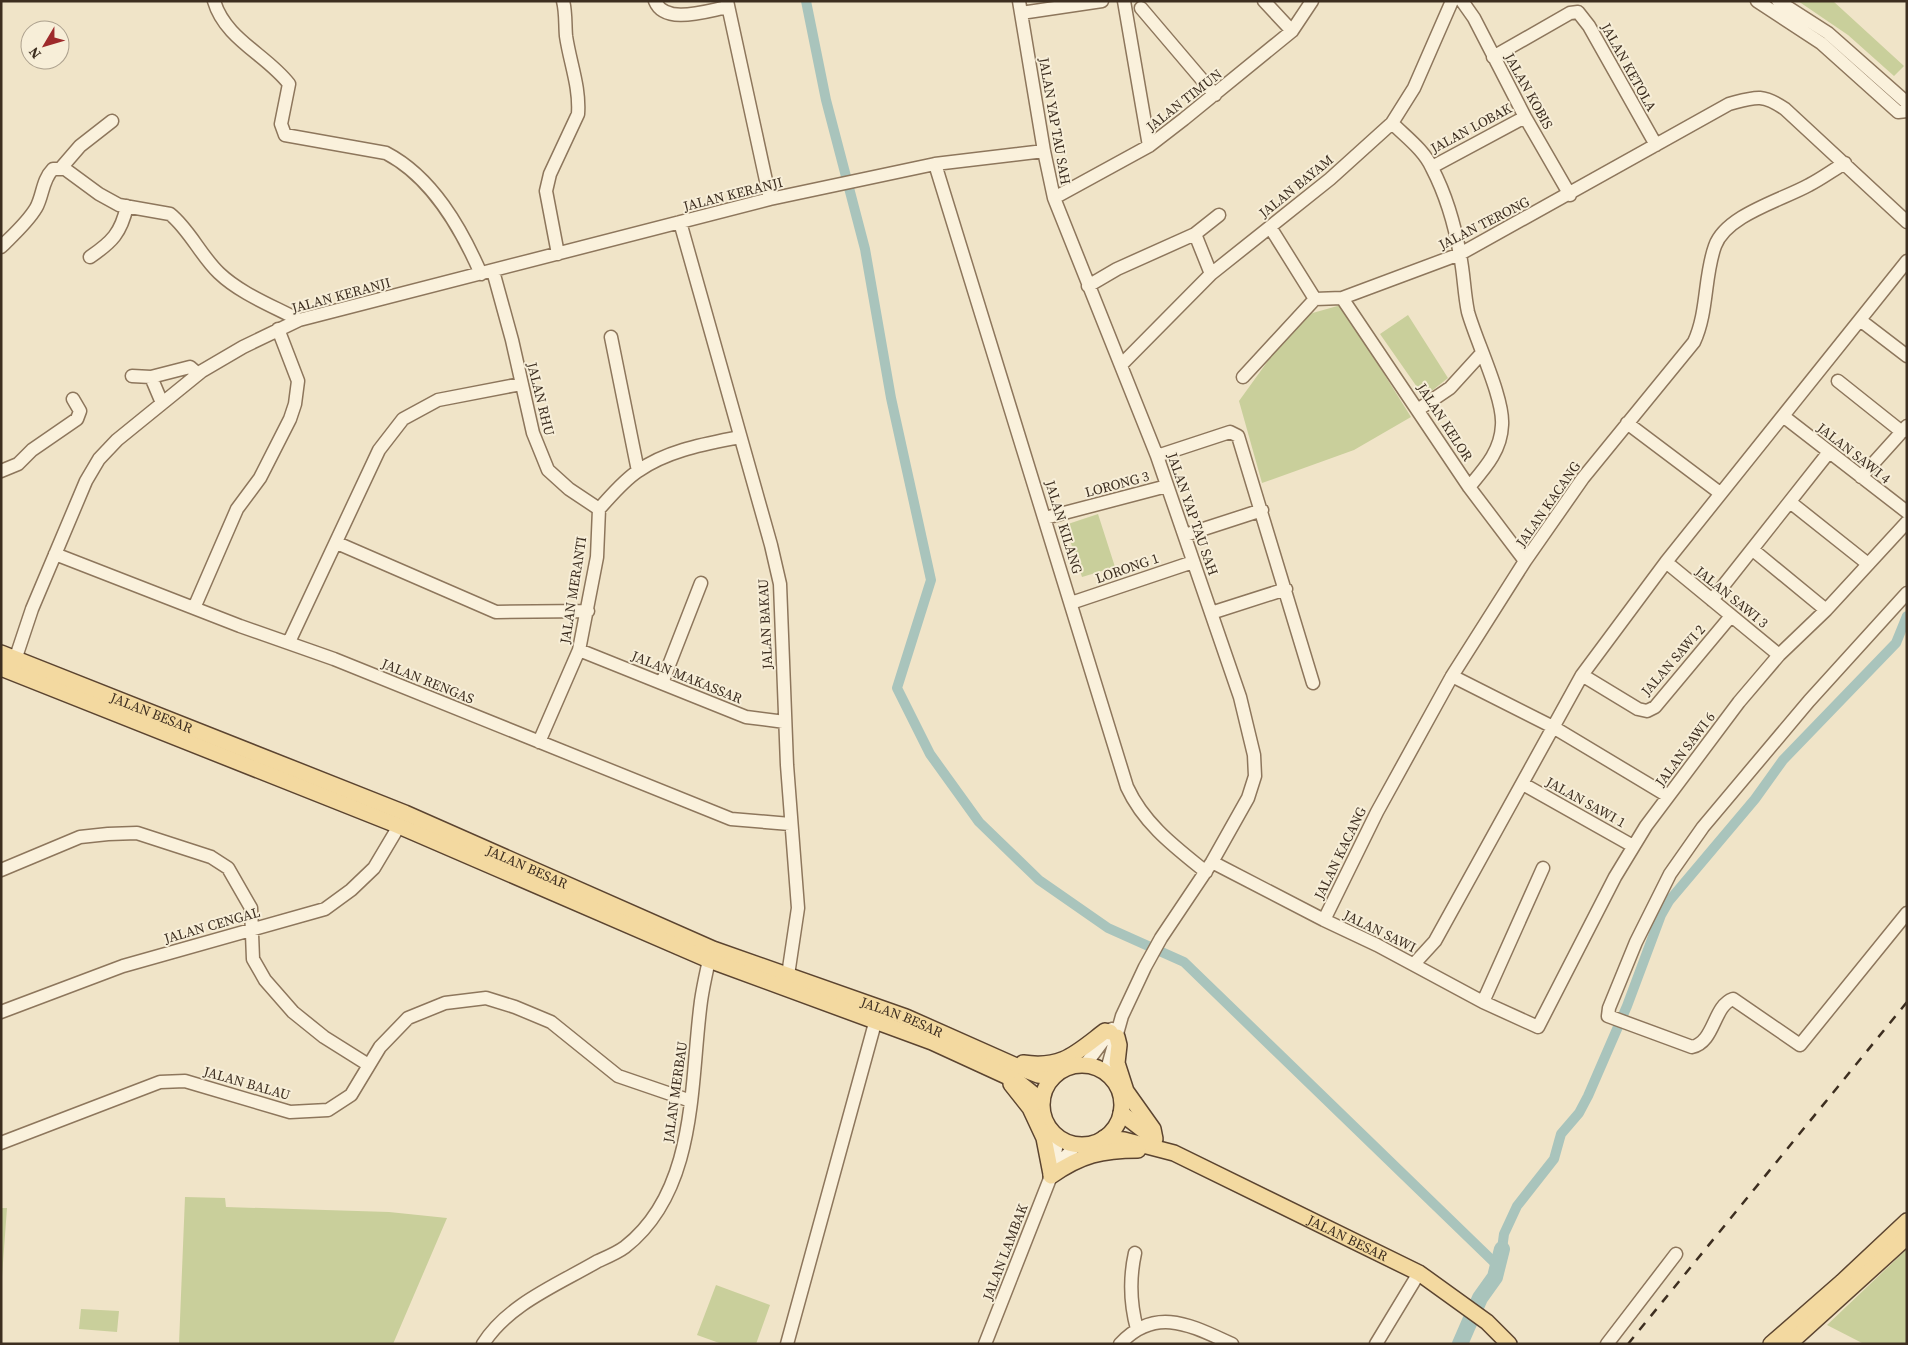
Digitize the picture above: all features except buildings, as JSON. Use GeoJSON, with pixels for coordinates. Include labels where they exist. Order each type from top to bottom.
{"type":"FeatureCollection","features":[{"type":"Feature","properties":{"kind":"main road","name":"JALAN BESAR"},"geometry":{"type":"LineString","coordinates":[[8,655],[405,813],[713,950],[906,1017],[1001,1066],[1042,1101]]}},
{"type":"Feature","properties":{"kind":"main road","name":"JALAN BESAR"},"geometry":{"type":"LineString","coordinates":[[1,668],[399,826],[709,960],[875,1023],[1001,1066],[1053,1077]]}},
{"type":"Feature","properties":{"kind":"main road"},"geometry":{"type":"LineString","coordinates":[[1105,1031],[1114,1034],[1119,1045],[1118,1063],[1126,1091],[1152,1129],[1153,1143],[1147,1150],[1120,1150],[1083,1157],[1051,1174],[1048,1147],[1035,1117],[1001,1066],[1059,1062],[1080,1052],[1105,1031]]}},
{"type":"Feature","properties":{"kind":"main road"},"geometry":{"type":"LineString","coordinates":[[1076,1145],[1058,1137],[1045,1121],[1042,1101],[1046,1088],[1053,1077],[1074,1066],[1085,1065],[1106,1073],[1119,1091],[1121,1113],[1117,1124],[1104,1138]]}},
{"type":"Feature","properties":{"kind":"main road","name":"JALAN BESAR"},"geometry":{"type":"LineString","coordinates":[[1121,1113],[1153,1143],[1419,1274],[1487,1322],[1509,1344]]}},
{"type":"Feature","properties":{"kind":"main road","name":"JALAN BESAR"},"geometry":{"type":"LineString","coordinates":[[1076,1145],[1096,1143],[1104,1138],[1153,1143]]}},
{"type":"Feature","properties":{"kind":"main road"},"geometry":{"type":"LineString","coordinates":[[1772,1344],[1907,1222]]}},
{"type":"Feature","properties":{"kind":"main road"},"geometry":{"type":"LineString","coordinates":[[1789,1344],[1907,1237]]}},
{"type":"Feature","properties":{"kind":"street","name":"JALAN RHU"},"geometry":{"type":"LineString","coordinates":[[214,1],[234,32],[289,84],[281,124],[286,135],[386,153],[412,170],[445,209],[487,273],[512,340],[520,384],[533,434],[548,470],[569,489],[599,509]]}},
{"type":"Feature","properties":{"kind":"street"},"geometry":{"type":"LineString","coordinates":[[558,254],[546,191],[550,174],[578,114],[575,75],[566,37],[562,1]]}},
{"type":"Feature","properties":{"kind":"street"},"geometry":{"type":"LineString","coordinates":[[655,1],[660,9],[674,15],[728,4],[770,199]]}},
{"type":"Feature","properties":{"kind":"street"},"geometry":{"type":"LineString","coordinates":[[1020,7],[1102,1]]}},
{"type":"Feature","properties":{"kind":"street"},"geometry":{"type":"LineString","coordinates":[[1264,1],[1292,31]]}},
{"type":"Feature","properties":{"kind":"street","name":"JALAN TIMUN"},"geometry":{"type":"LineString","coordinates":[[1054,198],[1149,146],[1215,95],[1292,31],[1312,1]]}},
{"type":"Feature","properties":{"kind":"street","name":"JALAN BAYAM"},"geometry":{"type":"LineString","coordinates":[[1120,365],[1211,274],[1330,179],[1392,123],[1414,88],[1452,1]]}},
{"type":"Feature","properties":{"kind":"street","name":"JALAN KOBIS"},"geometry":{"type":"LineString","coordinates":[[1462,1],[1474,18],[1493,58],[1570,195]]}},
{"type":"Feature","properties":{"kind":"street"},"geometry":{"type":"LineString","coordinates":[[1757,1],[1821,43],[1898,112],[1907,112]]}},
{"type":"Feature","properties":{"kind":"street"},"geometry":{"type":"LineString","coordinates":[[1778,1],[1828,33],[1907,103]]}},
{"type":"Feature","properties":{"kind":"street"},"geometry":{"type":"LineString","coordinates":[[1149,146],[1125,6],[1145,5],[1215,95]]}},
{"type":"Feature","properties":{"kind":"street","name":"JALAN YAP TAU SAH"},"geometry":{"type":"LineString","coordinates":[[1020,7],[1044,151],[1054,198],[1157,456],[1240,697],[1254,755],[1255,776],[1248,798],[1209,867],[1161,938],[1145,967],[1114,1034],[1106,1073]]}},
{"type":"Feature","properties":{"kind":"street","name":"JALAN KETOLA"},"geometry":{"type":"LineString","coordinates":[[1493,58],[1570,13],[1578,12],[1589,26],[1656,145]]}},
{"type":"Feature","properties":{"kind":"street","name":"JALAN TERONG"},"geometry":{"type":"LineString","coordinates":[[1315,299],[1342,298],[1460,254],[1570,195],[1729,104],[1756,96],[1772,100],[1785,109],[1907,222]]}},
{"type":"Feature","properties":{"kind":"street","name":"JALAN LOBAK"},"geometry":{"type":"LineString","coordinates":[[1432,167],[1525,117]]}},
{"type":"Feature","properties":{"kind":"street"},"geometry":{"type":"LineString","coordinates":[[61,168],[80,146],[112,121]]}},
{"type":"Feature","properties":{"kind":"street"},"geometry":{"type":"LineString","coordinates":[[1392,123],[1420,151],[1432,167],[1448,205],[1460,254],[1468,310],[1481,354],[1496,394],[1503,423],[1500,442],[1491,461],[1469,487]]}},
{"type":"Feature","properties":{"kind":"street"},"geometry":{"type":"LineString","coordinates":[[935,164],[1044,151]]}},
{"type":"Feature","properties":{"kind":"street","name":"JALAN KACANG"},"geometry":{"type":"LineString","coordinates":[[1324,920],[1377,812],[1452,676],[1525,561],[1583,478],[1694,342],[1715,246],[1722,232],[1737,220],[1810,185],[1845,163]]}},
{"type":"Feature","properties":{"kind":"street","name":"JALAN KERANJI"},"geometry":{"type":"LineString","coordinates":[[8,655],[32,609],[86,481],[100,459],[117,440],[198,374],[235,351],[299,320],[770,199],[935,164]]}},
{"type":"Feature","properties":{"kind":"street","name":"JALAN KILANG"},"geometry":{"type":"LineString","coordinates":[[935,164],[1134,802],[1158,832],[1209,867]]}},
{"type":"Feature","properties":{"kind":"street"},"geometry":{"type":"LineString","coordinates":[[1,247],[29,219],[37,206],[48,174],[53,169],[61,168],[109,201],[170,214],[177,220],[205,258],[228,282],[299,320]]}},
{"type":"Feature","properties":{"kind":"street"},"geometry":{"type":"LineString","coordinates":[[90,257],[104,247],[120,230],[127,206]]}},
{"type":"Feature","properties":{"kind":"street"},"geometry":{"type":"LineString","coordinates":[[1088,286],[1117,269],[1195,234],[1219,215]]}},
{"type":"Feature","properties":{"kind":"street","name":"JALAN BAKAU"},"geometry":{"type":"LineString","coordinates":[[680,222],[771,545],[780,584],[790,824],[798,908],[788,975]]}},
{"type":"Feature","properties":{"kind":"street"},"geometry":{"type":"LineString","coordinates":[[1243,377],[1315,299],[1270,227]]}},
{"type":"Feature","properties":{"kind":"street"},"geometry":{"type":"LineString","coordinates":[[1195,234],[1211,274]]}},
{"type":"Feature","properties":{"kind":"street"},"geometry":{"type":"LineString","coordinates":[[1414,964],[1435,941],[1582,674],[1720,493],[1907,261]]}},
{"type":"Feature","properties":{"kind":"street","name":"JALAN KELOR"},"geometry":{"type":"LineString","coordinates":[[1342,298],[1419,409],[1469,487],[1525,561]]}},
{"type":"Feature","properties":{"kind":"street"},"geometry":{"type":"LineString","coordinates":[[1860,320],[1907,356]]}},
{"type":"Feature","properties":{"kind":"street"},"geometry":{"type":"LineString","coordinates":[[194,608],[237,509],[260,478],[290,419],[295,404],[298,381],[278,329]]}},
{"type":"Feature","properties":{"kind":"street"},"geometry":{"type":"LineString","coordinates":[[611,337],[638,471]]}},
{"type":"Feature","properties":{"kind":"street"},"geometry":{"type":"LineString","coordinates":[[1419,409],[1450,388],[1481,354]]}},
{"type":"Feature","properties":{"kind":"street"},"geometry":{"type":"LineString","coordinates":[[132,376],[151,376],[190,367],[198,374]]}},
{"type":"Feature","properties":{"kind":"street"},"geometry":{"type":"LineString","coordinates":[[151,376],[162,403]]}},
{"type":"Feature","properties":{"kind":"street"},"geometry":{"type":"LineString","coordinates":[[1838,381],[1904,429],[1861,477]]}},
{"type":"Feature","properties":{"kind":"street"},"geometry":{"type":"LineString","coordinates":[[289,642],[379,450],[403,419],[438,400],[520,384]]}},
{"type":"Feature","properties":{"kind":"street"},"geometry":{"type":"LineString","coordinates":[[1,470],[18,464],[32,450],[77,419],[80,411],[73,399]]}},
{"type":"Feature","properties":{"kind":"street","name":"JALAN SAWI 4"},"geometry":{"type":"LineString","coordinates":[[1783,416],[1907,512]]}},
{"type":"Feature","properties":{"kind":"street"},"geometry":{"type":"LineString","coordinates":[[1627,423],[1720,493]]}},
{"type":"Feature","properties":{"kind":"street"},"geometry":{"type":"LineString","coordinates":[[1157,456],[1230,432],[1238,436],[1313,683]]}},
{"type":"Feature","properties":{"kind":"street"},"geometry":{"type":"LineString","coordinates":[[599,509],[638,471],[693,446],[740,437]]}},
{"type":"Feature","properties":{"kind":"street"},"geometry":{"type":"LineString","coordinates":[[1712,600],[1829,452]]}},
{"type":"Feature","properties":{"kind":"street","name":"LORONG 3"},"geometry":{"type":"LineString","coordinates":[[1045,518],[1167,486]]}},
{"type":"Feature","properties":{"kind":"street"},"geometry":{"type":"LineString","coordinates":[[1790,502],[1868,564]]}},
{"type":"Feature","properties":{"kind":"street","name":"JALAN MERANTI"},"geometry":{"type":"LineString","coordinates":[[539,742],[579,650],[588,611],[597,556],[599,509]]}},
{"type":"Feature","properties":{"kind":"street"},"geometry":{"type":"LineString","coordinates":[[1185,535],[1262,510]]}},
{"type":"Feature","properties":{"kind":"street","name":"JALAN SAWI 6"},"geometry":{"type":"LineString","coordinates":[[1535,1027],[1541,1025],[1633,846],[1668,796],[1738,702],[1780,655],[1826,610],[1907,522]]}},
{"type":"Feature","properties":{"kind":"street"},"geometry":{"type":"LineString","coordinates":[[337,543],[496,612],[588,611]]}},
{"type":"Feature","properties":{"kind":"street"},"geometry":{"type":"LineString","coordinates":[[1753,550],[1826,610]]}},
{"type":"Feature","properties":{"kind":"street","name":"JALAN RENGAS"},"geometry":{"type":"LineString","coordinates":[[55,554],[194,608],[289,642],[731,819],[790,824]]}},
{"type":"Feature","properties":{"kind":"street","name":"LORONG 1"},"geometry":{"type":"LineString","coordinates":[[1071,603],[1193,562]]}},
{"type":"Feature","properties":{"kind":"street","name":"JALAN SAWI 3"},"geometry":{"type":"LineString","coordinates":[[1666,562],[1780,655]]}},
{"type":"Feature","properties":{"kind":"street"},"geometry":{"type":"LineString","coordinates":[[662,683],[701,583]]}},
{"type":"Feature","properties":{"kind":"street"},"geometry":{"type":"LineString","coordinates":[[1211,613],[1286,589]]}},
{"type":"Feature","properties":{"kind":"street"},"geometry":{"type":"LineString","coordinates":[[1907,593],[1809,701],[1703,827],[1670,874],[1636,942],[1607,1012],[1609,1016],[1692,1047],[1702,1044],[1724,1006],[1733,999],[1800,1045],[1907,913]]}},
{"type":"Feature","properties":{"kind":"street","name":"JALAN SAWI 2"},"geometry":{"type":"LineString","coordinates":[[1582,674],[1638,709],[1647,711],[1655,707],[1731,616]]}},
{"type":"Feature","properties":{"kind":"street","name":"JALAN MAKASSAR"},"geometry":{"type":"LineString","coordinates":[[579,650],[746,717],[785,722]]}},
{"type":"Feature","properties":{"kind":"street"},"geometry":{"type":"LineString","coordinates":[[1452,676],[1553,727],[1668,796]]}},
{"type":"Feature","properties":{"kind":"street","name":"JALAN SAWI 1"},"geometry":{"type":"LineString","coordinates":[[1523,784],[1633,846]]}},
{"type":"Feature","properties":{"kind":"street","name":"JALAN CENGAL"},"geometry":{"type":"LineString","coordinates":[[1,1012],[123,966],[325,909],[351,890],[374,868],[399,826]]}},
{"type":"Feature","properties":{"kind":"street"},"geometry":{"type":"LineString","coordinates":[[1,870],[80,837],[137,833],[211,857],[228,868],[251,908],[250,929],[253,959],[265,980],[293,1012],[324,1037],[368,1064]]}},
{"type":"Feature","properties":{"kind":"street","name":"JALAN SAWI"},"geometry":{"type":"LineString","coordinates":[[1209,867],[1414,964],[1483,1002],[1535,1027]]}},
{"type":"Feature","properties":{"kind":"street"},"geometry":{"type":"LineString","coordinates":[[1483,1002],[1543,868]]}},
{"type":"Feature","properties":{"kind":"street","name":"JALAN MERBAU"},"geometry":{"type":"LineString","coordinates":[[483,1344],[494,1326],[525,1303],[625,1246],[652,1217],[674,1181],[684,1142],[691,1101],[701,1000],[709,960]]}},
{"type":"Feature","properties":{"kind":"street","name":"JALAN BALAU"},"geometry":{"type":"LineString","coordinates":[[1,1143],[160,1082],[185,1080],[290,1112],[328,1110],[351,1095],[380,1047],[408,1018],[445,1003],[486,998],[515,1007],[551,1022],[618,1076],[691,1101]]}},
{"type":"Feature","properties":{"kind":"street"},"geometry":{"type":"LineString","coordinates":[[787,1344],[875,1023]]}},
{"type":"Feature","properties":{"kind":"street","name":"JALAN YAP TAU SAH"},"geometry":{"type":"LineString","coordinates":[[1085,1065],[1114,1034]]}},
{"type":"Feature","properties":{"kind":"street"},"geometry":{"type":"LineString","coordinates":[[1051,1174],[1058,1137]]}},
{"type":"Feature","properties":{"kind":"street"},"geometry":{"type":"LineString","coordinates":[[1051,1174],[1076,1145]]}},
{"type":"Feature","properties":{"kind":"street","name":"JALAN LAMBAK"},"geometry":{"type":"LineString","coordinates":[[985,1344],[1051,1174]]}},
{"type":"Feature","properties":{"kind":"street"},"geometry":{"type":"LineString","coordinates":[[1135,1253],[1130,1284],[1133,1314],[1137,1329]]}},
{"type":"Feature","properties":{"kind":"street"},"geometry":{"type":"LineString","coordinates":[[1607,1344],[1676,1254]]}},
{"type":"Feature","properties":{"kind":"street"},"geometry":{"type":"LineString","coordinates":[[1376,1344],[1419,1274]]}},
{"type":"Feature","properties":{"kind":"street"},"geometry":{"type":"LineString","coordinates":[[1120,1344],[1137,1329],[1159,1322],[1180,1322],[1232,1344]]}},
{"type":"Feature","properties":{"kind":"green space"},"geometry":{"type":"Polygon","coordinates":[[[1798,1],[1833,1],[1904,66],[1894,76],[1848,35],[1798,1]]]}},
{"type":"Feature","properties":{"kind":"green space"},"geometry":{"type":"Polygon","coordinates":[[[1341,305],[1411,417],[1354,450],[1262,483],[1239,401],[1286,336],[1309,314],[1341,305]]]}},
{"type":"Feature","properties":{"kind":"green space"},"geometry":{"type":"Polygon","coordinates":[[[1408,315],[1448,378],[1424,397],[1380,334],[1408,315]]]}},
{"type":"Feature","properties":{"kind":"green space"},"geometry":{"type":"Polygon","coordinates":[[[1098,514],[1115,567],[1082,577],[1065,525],[1098,514]]]}},
{"type":"Feature","properties":{"kind":"green space"},"geometry":{"type":"Polygon","coordinates":[[[185,1197],[225,1198],[226,1207],[389,1212],[447,1218],[393,1344],[179,1344],[185,1197]]]}},
{"type":"Feature","properties":{"kind":"green space"},"geometry":{"type":"Polygon","coordinates":[[[1,1208],[7,1208],[1,1290],[1,1208]]]}},
{"type":"Feature","properties":{"kind":"green space"},"geometry":{"type":"Polygon","coordinates":[[[1907,1249],[1907,1344],[1864,1344],[1827,1325],[1907,1249]]]}},
{"type":"Feature","properties":{"kind":"green space"},"geometry":{"type":"Polygon","coordinates":[[[716,1285],[770,1305],[756,1344],[722,1344],[697,1335],[716,1285]]]}},
{"type":"Feature","properties":{"kind":"green space"},"geometry":{"type":"Polygon","coordinates":[[[81,1309],[119,1311],[117,1332],[79,1329],[81,1309]]]}},
{"type":"Feature","properties":{"kind":"waterway"},"geometry":{"type":"LineString","coordinates":[[806,1],[826,100],[865,249],[891,398],[931,580],[897,688],[930,754],[979,822],[1039,880],[1108,928],[1184,962],[1499,1267]]}},
{"type":"Feature","properties":{"kind":"waterway"},"geometry":{"type":"LineString","coordinates":[[1502,1249],[1504,1234],[1517,1206],[1554,1159],[1561,1134],[1579,1113],[1588,1096],[1627,1006],[1661,915],[1669,901],[1755,799],[1783,760],[1896,643],[1907,616]]}},
{"type":"Feature","properties":{"kind":"waterway"},"geometry":{"type":"LineString","coordinates":[[1460,1344],[1480,1298],[1495,1277],[1502,1249]]}},
{"type":"Feature","properties":{"kind":"railway"},"geometry":{"type":"LineString","coordinates":[[1628,1344],[1907,1002]]}}]}
